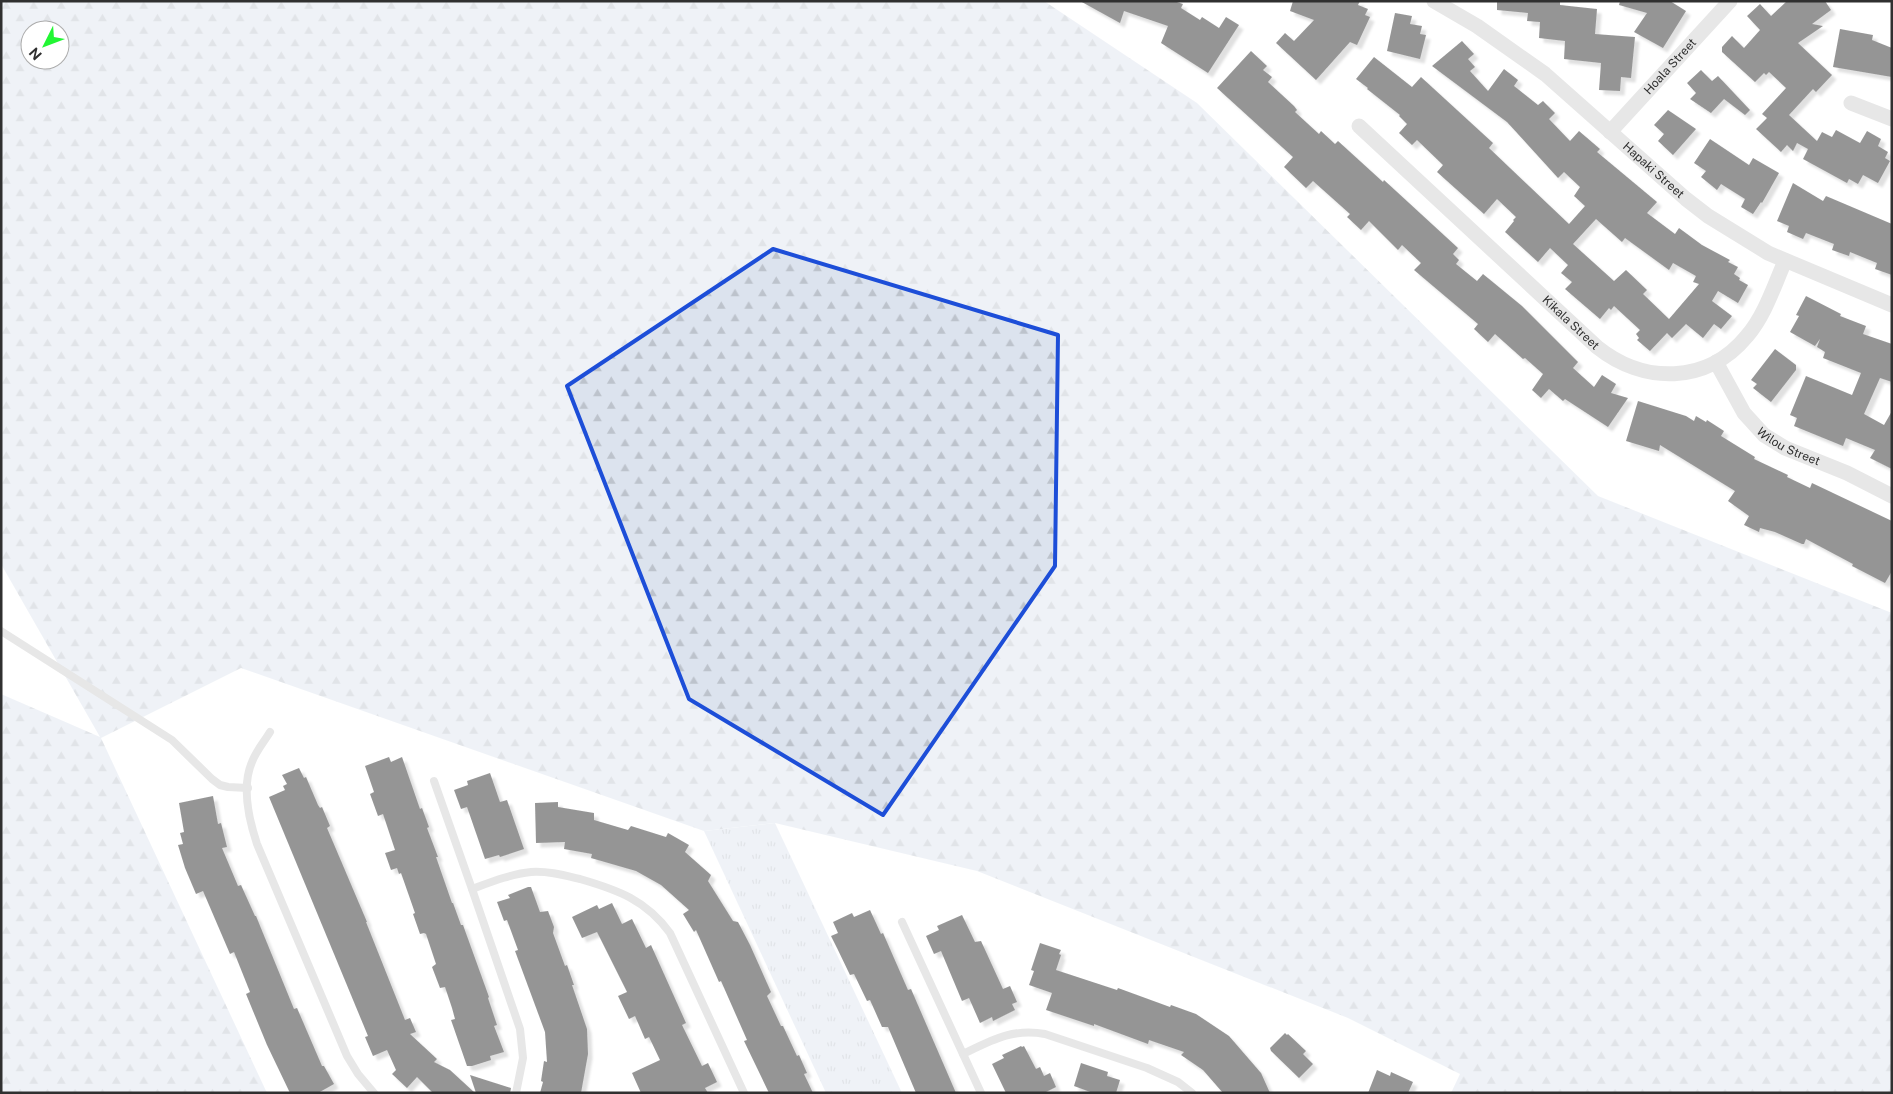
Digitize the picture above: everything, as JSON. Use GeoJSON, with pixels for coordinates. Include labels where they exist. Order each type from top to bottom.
{"type":"FeatureCollection","features":[{"type":"Feature","properties":{"kind":"street","name":"Hapaki Street"},"geometry":{"type":"LineString","coordinates":[[1434,1],[1513,50],[1573,98],[1686,199],[1708,216],[1754,245],[1785,261],[1892,305]]}},
{"type":"Feature","properties":{"kind":"street","name":"Hoala Street"},"geometry":{"type":"LineString","coordinates":[[1610,132],[1724,3]]}},
{"type":"Feature","properties":{"kind":"street"},"geometry":{"type":"LineString","coordinates":[[1851,103],[1892,119]]}},
{"type":"Feature","properties":{"kind":"street","name":"Kikala Street"},"geometry":{"type":"LineString","coordinates":[[1359,126],[1608,356],[1642,371],[1660,374],[1677,374],[1692,371],[1716,362],[1740,344],[1752,330],[1785,261]]}},
{"type":"Feature","properties":{"kind":"street","name":"Wilou Street"},"geometry":{"type":"LineString","coordinates":[[1716,362],[1744,413],[1764,436],[1785,448],[1847,473],[1892,496]]}},
{"type":"Feature","properties":{"kind":"lane"},"geometry":{"type":"LineString","coordinates":[[1,631],[172,740],[220,785],[248,788]]}},
{"type":"Feature","properties":{"kind":"lane"},"geometry":{"type":"LineString","coordinates":[[270,732],[251,763],[248,774],[252,828],[257,844],[347,1056],[358,1074],[374,1093]]}},
{"type":"Feature","properties":{"kind":"lane"},"geometry":{"type":"LineString","coordinates":[[434,781],[520,1029],[523,1058],[516,1093]]}},
{"type":"Feature","properties":{"kind":"lane"},"geometry":{"type":"LineString","coordinates":[[472,888],[518,874],[557,873],[617,891],[640,903],[661,921],[670,933],[744,1093]]}},
{"type":"Feature","properties":{"kind":"lane"},"geometry":{"type":"LineString","coordinates":[[902,922],[981,1093]]}},
{"type":"Feature","properties":{"kind":"lane"},"geometry":{"type":"LineString","coordinates":[[963,1054],[1016,1032],[1038,1032],[1147,1068],[1178,1082],[1192,1093]]}},
{"type":"Feature","properties":{"kind":"highlighted area"},"geometry":{"type":"Polygon","coordinates":[[[773,249],[1058,335],[1055,566],[883,815],[689,699],[567,386],[773,249]]]}},
{"type":"Feature","properties":{"kind":"green space"},"geometry":{"type":"Polygon","coordinates":[[[1,1],[1044,1],[1197,103],[1598,496],[1892,613],[1892,1093],[1451,1093],[1460,1074],[1348,1018],[977,871],[775,823],[704,831],[241,668],[101,738],[267,1093],[1,1093],[1,694],[100,737],[1,564],[1,1]]]}},
{"type":"Feature","properties":{"kind":"green space"},"geometry":{"type":"Polygon","coordinates":[[[775,823],[902,1093],[826,1093],[704,831],[775,823]]]}},
{"type":"Feature","properties":{"kind":"building"},"geometry":{"type":"Polygon","coordinates":[[[1080,1],[1174,1],[1183,4],[1181,8],[1200,20],[1202,17],[1219,28],[1226,17],[1239,25],[1208,73],[1161,43],[1168,26],[1124,11],[1120,23],[1080,1]]]}},
{"type":"Feature","properties":{"kind":"building"},"geometry":{"type":"Polygon","coordinates":[[[1293,1],[1360,1],[1358,5],[1368,9],[1365,15],[1370,17],[1357,45],[1350,42],[1316,80],[1276,43],[1285,33],[1294,41],[1314,20],[1290,11],[1293,1]]]}},
{"type":"Feature","properties":{"kind":"building"},"geometry":{"type":"Polygon","coordinates":[[[1497,1],[1560,1],[1560,5],[1597,9],[1595,34],[1635,37],[1631,78],[1621,77],[1620,91],[1599,90],[1601,63],[1564,59],[1565,41],[1539,38],[1540,22],[1527,21],[1528,13],[1497,10],[1497,1]]]}},
{"type":"Feature","properties":{"kind":"building"},"geometry":{"type":"Polygon","coordinates":[[[1620,1],[1670,1],[1686,11],[1663,48],[1634,32],[1647,13],[1619,5],[1620,1]]]}},
{"type":"Feature","properties":{"kind":"building"},"geometry":{"type":"Polygon","coordinates":[[[1787,1],[1825,1],[1831,10],[1812,24],[1823,26],[1798,43],[1832,75],[1816,92],[1813,89],[1789,115],[1817,141],[1822,132],[1832,137],[1836,130],[1860,143],[1867,131],[1881,139],[1878,146],[1888,152],[1885,158],[1890,161],[1878,183],[1863,175],[1858,184],[1849,179],[1847,183],[1803,159],[1808,149],[1797,143],[1793,151],[1787,145],[1781,152],[1756,129],[1767,118],[1762,114],[1786,88],[1769,72],[1766,75],[1764,73],[1755,82],[1722,52],[1722,47],[1732,36],[1744,48],[1760,30],[1747,16],[1760,4],[1771,16],[1787,1]]]}},
{"type":"Feature","properties":{"kind":"building"},"geometry":{"type":"Polygon","coordinates":[[[1395,13],[1412,16],[1410,24],[1422,26],[1420,34],[1426,35],[1420,59],[1387,51],[1395,13]]]}},
{"type":"Feature","properties":{"kind":"building"},"geometry":{"type":"Polygon","coordinates":[[[1840,29],[1873,35],[1872,40],[1892,48],[1892,77],[1833,67],[1840,29]]]}},
{"type":"Feature","properties":{"kind":"building"},"geometry":{"type":"Polygon","coordinates":[[[1462,41],[1474,54],[1468,59],[1475,67],[1470,71],[1488,91],[1504,69],[1518,80],[1514,86],[1538,105],[1543,101],[1555,113],[1549,119],[1570,141],[1579,131],[1600,149],[1597,152],[1657,202],[1647,213],[1675,234],[1679,228],[1738,267],[1734,274],[1740,278],[1739,280],[1748,285],[1738,303],[1718,291],[1712,301],[1732,316],[1721,329],[1714,324],[1703,338],[1686,324],[1672,338],[1667,333],[1650,351],[1637,340],[1639,338],[1636,334],[1640,330],[1614,306],[1611,310],[1609,308],[1600,319],[1565,289],[1572,282],[1561,273],[1568,265],[1550,248],[1538,262],[1505,232],[1516,217],[1497,199],[1484,214],[1437,172],[1443,165],[1417,140],[1412,145],[1399,133],[1407,124],[1400,115],[1356,79],[1374,57],[1412,87],[1421,77],[1493,143],[1489,148],[1569,224],[1585,206],[1574,196],[1580,187],[1564,172],[1558,178],[1507,122],[1432,66],[1462,41]],[[1596,219],[1573,244],[1614,281],[1626,270],[1647,290],[1643,294],[1669,319],[1699,284],[1693,282],[1696,276],[1673,263],[1669,270],[1625,238],[1622,242],[1596,219]]]}},
{"type":"Feature","properties":{"kind":"building"},"geometry":{"type":"Polygon","coordinates":[[[1251,51],[1267,66],[1263,70],[1272,77],[1268,82],[1294,106],[1297,110],[1295,112],[1319,134],[1321,131],[1335,144],[1338,141],[1383,182],[1384,180],[1458,248],[1453,254],[1459,260],[1456,264],[1477,281],[1483,274],[1522,306],[1578,362],[1573,368],[1594,387],[1602,375],[1616,384],[1611,393],[1628,398],[1608,427],[1565,399],[1563,401],[1549,389],[1541,398],[1532,390],[1543,374],[1495,334],[1488,342],[1474,329],[1478,324],[1414,270],[1421,263],[1402,245],[1398,250],[1369,221],[1361,230],[1347,217],[1350,214],[1313,181],[1306,188],[1284,167],[1293,157],[1217,88],[1251,51]]]}},
{"type":"Feature","properties":{"kind":"building"},"geometry":{"type":"Polygon","coordinates":[[[1701,70],[1712,81],[1718,76],[1750,110],[1745,115],[1724,99],[1711,113],[1690,99],[1696,93],[1687,83],[1701,70]]]}},
{"type":"Feature","properties":{"kind":"building"},"geometry":{"type":"Polygon","coordinates":[[[1668,110],[1696,129],[1673,155],[1658,141],[1664,134],[1654,125],[1668,110]]]}},
{"type":"Feature","properties":{"kind":"building"},"geometry":{"type":"Polygon","coordinates":[[[1710,139],[1749,165],[1753,158],[1779,173],[1762,203],[1753,214],[1741,207],[1745,199],[1721,184],[1717,190],[1701,177],[1706,171],[1694,163],[1710,139]]]}},
{"type":"Feature","properties":{"kind":"building"},"geometry":{"type":"Polygon","coordinates":[[[1793,183],[1823,201],[1826,196],[1892,224],[1892,275],[1875,269],[1877,263],[1850,252],[1849,256],[1832,250],[1834,244],[1806,233],[1803,239],[1787,232],[1789,226],[1777,221],[1793,183]]]}},
{"type":"Feature","properties":{"kind":"building"},"geometry":{"type":"Polygon","coordinates":[[[1806,296],[1841,314],[1840,316],[1866,326],[1863,334],[1892,344],[1892,382],[1880,378],[1864,414],[1884,425],[1892,411],[1892,469],[1870,458],[1875,450],[1846,438],[1843,446],[1794,426],[1797,418],[1790,415],[1806,376],[1852,395],[1861,373],[1823,358],[1825,352],[1817,347],[1820,339],[1815,346],[1790,332],[1799,316],[1796,315],[1806,296]]]}},
{"type":"Feature","properties":{"kind":"building"},"geometry":{"type":"Polygon","coordinates":[[[1775,349],[1796,365],[1796,370],[1771,402],[1753,388],[1757,384],[1751,380],[1775,349]]]}},
{"type":"Feature","properties":{"kind":"building"},"geometry":{"type":"Polygon","coordinates":[[[1638,401],[1686,416],[1694,421],[1696,416],[1706,422],[1707,420],[1724,431],[1721,436],[1755,457],[1754,459],[1810,488],[1812,483],[1892,521],[1892,571],[1885,583],[1806,539],[1804,544],[1802,544],[1775,532],[1760,528],[1759,532],[1744,525],[1749,516],[1728,501],[1735,491],[1660,445],[1659,451],[1626,441],[1638,401]]]}},
{"type":"Feature","properties":{"kind":"building"},"geometry":{"type":"Polygon","coordinates":[[[389,757],[391,762],[402,757],[420,809],[422,808],[429,827],[427,828],[438,857],[436,857],[452,903],[461,925],[463,925],[497,1025],[494,1026],[504,1052],[490,1056],[491,1060],[472,1066],[467,1066],[451,1020],[455,1019],[445,987],[440,988],[432,967],[436,964],[426,934],[420,934],[401,873],[399,874],[397,868],[391,870],[385,853],[395,850],[383,814],[378,816],[370,794],[374,792],[365,766],[389,757]]]}},
{"type":"Feature","properties":{"kind":"building"},"geometry":{"type":"Polygon","coordinates":[[[299,768],[304,778],[306,777],[318,805],[320,808],[322,807],[330,826],[327,828],[367,922],[405,1020],[410,1018],[416,1032],[410,1034],[437,1059],[434,1062],[450,1070],[475,1093],[433,1093],[417,1077],[407,1088],[392,1074],[396,1070],[387,1050],[373,1056],[365,1037],[368,1036],[269,797],[285,790],[283,786],[287,784],[282,775],[299,768]]]}},
{"type":"Feature","properties":{"kind":"building"},"geometry":{"type":"Polygon","coordinates":[[[490,773],[500,802],[507,800],[524,849],[500,857],[499,855],[485,859],[467,807],[461,809],[454,790],[468,785],[467,781],[490,773]]]}},
{"type":"Feature","properties":{"kind":"building"},"geometry":{"type":"Polygon","coordinates":[[[213,796],[218,824],[221,823],[227,847],[222,848],[238,886],[241,885],[256,916],[294,1009],[297,1008],[322,1066],[324,1066],[334,1084],[318,1093],[290,1093],[267,1045],[246,994],[250,992],[234,952],[230,954],[203,891],[196,894],[185,868],[178,845],[183,844],[180,833],[184,832],[179,803],[213,796]]]}},
{"type":"Feature","properties":{"kind":"building"},"geometry":{"type":"Polygon","coordinates":[[[558,802],[558,807],[594,813],[594,820],[628,830],[631,826],[666,837],[668,833],[689,845],[685,852],[711,875],[708,881],[733,921],[738,922],[750,945],[771,992],[767,996],[797,1056],[799,1055],[807,1073],[804,1074],[813,1093],[769,1093],[744,1041],[747,1040],[721,981],[719,982],[696,930],[694,932],[683,914],[689,910],[661,885],[636,871],[591,858],[592,854],[564,849],[565,842],[536,843],[535,803],[558,802]]]}},
{"type":"Feature","properties":{"kind":"building"},"geometry":{"type":"Polygon","coordinates":[[[531,887],[540,912],[548,911],[554,927],[553,933],[565,966],[567,965],[587,1029],[588,1054],[581,1093],[540,1093],[543,1082],[541,1081],[544,1061],[547,1062],[545,1032],[515,951],[518,950],[507,920],[504,921],[497,902],[510,898],[508,895],[531,887]]]}},
{"type":"Feature","properties":{"kind":"building"},"geometry":{"type":"Polygon","coordinates":[[[612,903],[622,924],[632,919],[646,948],[651,945],[686,1023],[682,1025],[702,1066],[708,1063],[717,1082],[705,1088],[708,1093],[641,1093],[632,1073],[660,1060],[649,1037],[645,1039],[635,1016],[629,1019],[618,996],[627,992],[597,932],[582,938],[572,917],[597,905],[599,909],[612,903]]]}},
{"type":"Feature","properties":{"kind":"building"},"geometry":{"type":"Polygon","coordinates":[[[870,910],[881,934],[883,933],[908,990],[911,989],[956,1093],[916,1093],[888,1027],[882,1027],[870,1000],[867,1001],[854,974],[850,975],[831,936],[838,933],[833,922],[852,913],[854,917],[870,910]]]}},
{"type":"Feature","properties":{"kind":"building"},"geometry":{"type":"Polygon","coordinates":[[[962,915],[975,942],[981,941],[1003,989],[1010,986],[1017,1002],[1012,1004],[1015,1010],[993,1021],[992,1017],[980,1023],[969,998],[962,1001],[941,951],[934,954],[926,936],[939,930],[937,926],[962,915]]]}},
{"type":"Feature","properties":{"kind":"building"},"geometry":{"type":"Polygon","coordinates":[[[1040,943],[1061,950],[1056,970],[1196,1014],[1229,1036],[1261,1073],[1270,1093],[1223,1093],[1203,1070],[1181,1055],[1184,1052],[1149,1040],[1148,1044],[1094,1024],[1094,1026],[1046,1010],[1052,993],[1029,985],[1034,971],[1031,970],[1040,943]]]}},
{"type":"Feature","properties":{"kind":"building"},"geometry":{"type":"Polygon","coordinates":[[[1285,1033],[1306,1051],[1303,1054],[1313,1064],[1299,1078],[1270,1048],[1285,1033]]]}},
{"type":"Feature","properties":{"kind":"building"},"geometry":{"type":"Polygon","coordinates":[[[1024,1046],[1036,1069],[1040,1067],[1044,1076],[1050,1073],[1056,1087],[1044,1093],[1006,1093],[992,1064],[1004,1058],[1002,1055],[1024,1046]]]}},
{"type":"Feature","properties":{"kind":"building"},"geometry":{"type":"Polygon","coordinates":[[[1081,1063],[1108,1072],[1107,1076],[1120,1080],[1116,1093],[1093,1093],[1074,1086],[1081,1063]]]}},
{"type":"Feature","properties":{"kind":"building"},"geometry":{"type":"Polygon","coordinates":[[[1377,1070],[1390,1076],[1391,1072],[1413,1082],[1408,1093],[1368,1093],[1377,1070]]]}},
{"type":"Feature","properties":{"kind":"building"},"geometry":{"type":"Polygon","coordinates":[[[470,1075],[511,1088],[510,1093],[476,1093],[470,1075]]]}}]}
